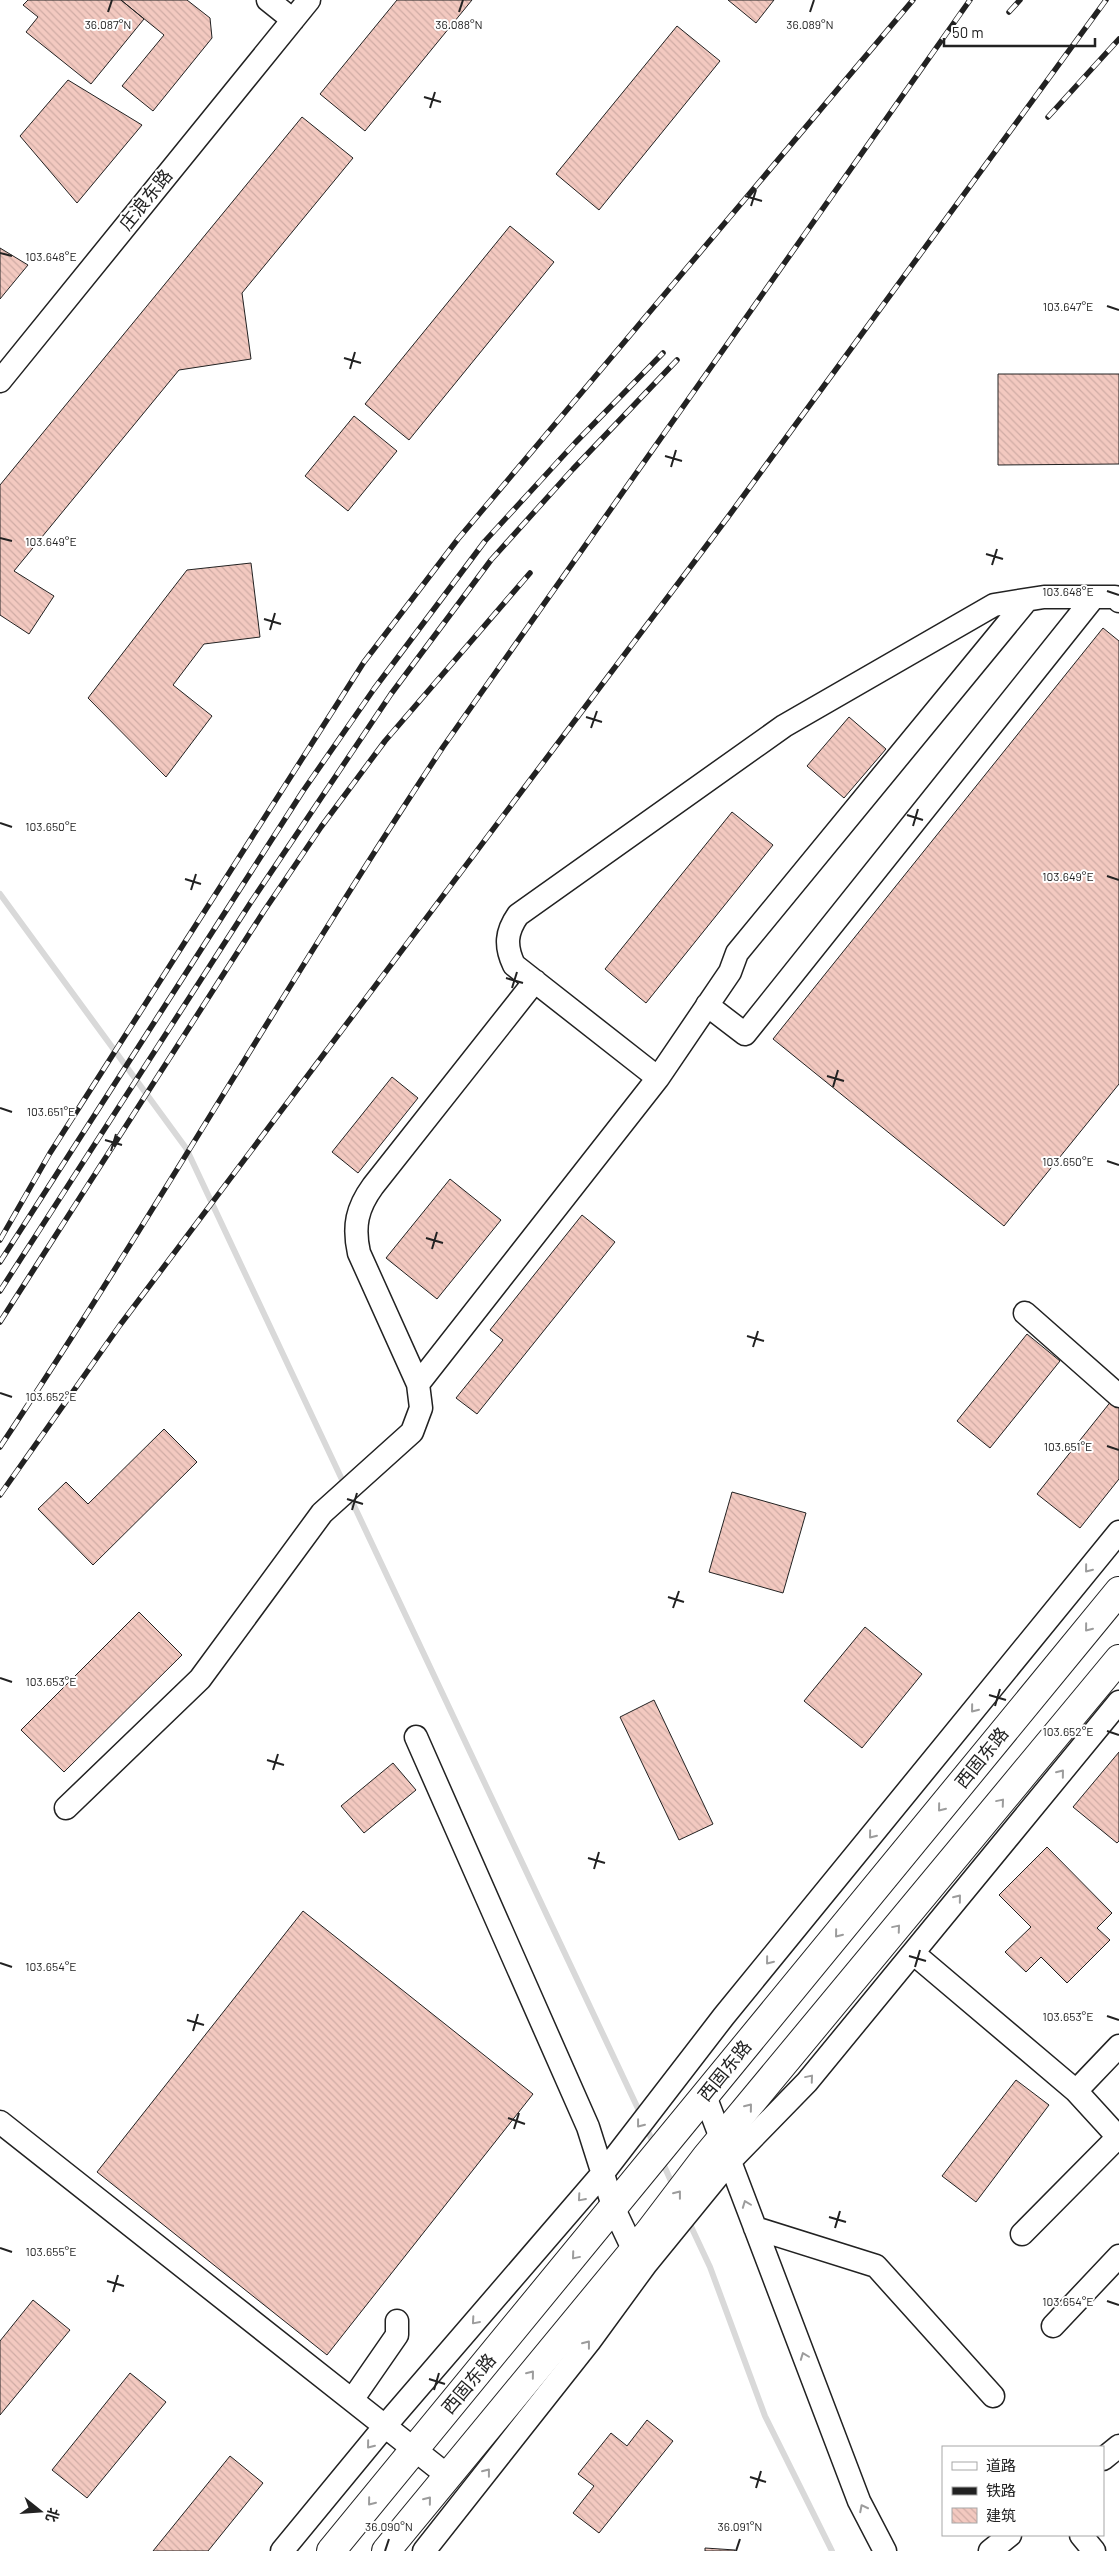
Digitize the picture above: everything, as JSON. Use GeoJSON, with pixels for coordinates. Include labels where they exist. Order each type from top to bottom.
{"type":"FeatureCollection","features":[{"type":"Feature","properties":{"kind":"main road","name":"西固东路"},"geometry":{"type":"LineString","coordinates":[[331,2551],[621,2200],[1119,1590]]}},
{"type":"Feature","properties":{"kind":"main road"},"geometry":{"type":"LineString","coordinates":[[386,2551],[719,2159],[1119,1659]]}},
{"type":"Feature","properties":{"kind":"street"},"geometry":{"type":"LineString","coordinates":[[268,0],[293,20]]}},
{"type":"Feature","properties":{"kind":"street","name":"庄浪东路"},"geometry":{"type":"LineString","coordinates":[[0,381],[310,0]]}},
{"type":"Feature","properties":{"kind":"street"},"geometry":{"type":"LineString","coordinates":[[658,1078],[514,965],[508,953],[507,939],[510,926],[518,915],[784,726],[994,605],[1044,597],[1112,598]]}},
{"type":"Feature","properties":{"kind":"street"},"geometry":{"type":"LineString","coordinates":[[707,1005],[746,1034],[1112,598]]}},
{"type":"Feature","properties":{"kind":"street"},"geometry":{"type":"LineString","coordinates":[[418,1384],[658,1078],[730,972],[737,953],[1027,600]]}},
{"type":"Feature","properties":{"kind":"street"},"geometry":{"type":"LineString","coordinates":[[66,1808],[200,1679],[322,1514],[412,1432],[421,1408],[418,1384],[358,1253],[355,1235],[356,1217],[362,1201],[373,1186],[535,981]]}},
{"type":"Feature","properties":{"kind":"street"},"geometry":{"type":"LineString","coordinates":[[1025,1313],[1119,1396]]}},
{"type":"Feature","properties":{"kind":"street"},"geometry":{"type":"LineString","coordinates":[[282,2551],[385,2426],[608,2167],[724,2016],[1119,1532]]}},
{"type":"Feature","properties":{"kind":"street"},"geometry":{"type":"LineString","coordinates":[[719,2159],[806,2082],[1119,1702]]}},
{"type":"Feature","properties":{"kind":"street"},"geometry":{"type":"LineString","coordinates":[[416,1737],[588,2128],[608,2167],[621,2200],[647,2243],[583,2350],[424,2551]]}},
{"type":"Feature","properties":{"kind":"street"},"geometry":{"type":"LineString","coordinates":[[913,1953],[1076,2092],[1119,2138],[1022,2234]]}},
{"type":"Feature","properties":{"kind":"street"},"geometry":{"type":"LineString","coordinates":[[1076,2092],[1119,2046]]}},
{"type":"Feature","properties":{"kind":"street"},"geometry":{"type":"LineString","coordinates":[[705,2096],[719,2159],[755,2228],[859,2501],[885,2551]]}},
{"type":"Feature","properties":{"kind":"street"},"geometry":{"type":"LineString","coordinates":[[0,2122],[448,2476]]}},
{"type":"Feature","properties":{"kind":"street"},"geometry":{"type":"LineString","coordinates":[[755,2228],[876,2266],[993,2396]]}},
{"type":"Feature","properties":{"kind":"street"},"geometry":{"type":"LineString","coordinates":[[1053,2326],[1119,2256]]}},
{"type":"Feature","properties":{"kind":"street"},"geometry":{"type":"LineString","coordinates":[[352,2400],[397,2335],[397,2321]]}},
{"type":"Feature","properties":{"kind":"street"},"geometry":{"type":"LineString","coordinates":[[1104,2458],[1119,2446]]}},
{"type":"Feature","properties":{"kind":"street"},"geometry":{"type":"LineString","coordinates":[[990,2551],[1009,2536]]}},
{"type":"Feature","properties":{"kind":"street"},"geometry":{"type":"LineString","coordinates":[[1082,2536],[1094,2551]]}},
{"type":"Feature","properties":{"kind":"building"},"geometry":{"type":"Polygon","coordinates":[[[28,0],[121,0],[144,19],[91,84],[26,32],[38,17],[23,5],[28,0]]]}},
{"type":"Feature","properties":{"kind":"building"},"geometry":{"type":"Polygon","coordinates":[[[121,0],[187,0],[210,18],[212,38],[153,111],[122,86],[164,35],[121,0]]]}},
{"type":"Feature","properties":{"kind":"building"},"geometry":{"type":"Polygon","coordinates":[[[397,0],[472,0],[365,131],[320,94],[397,0]]]}},
{"type":"Feature","properties":{"kind":"building"},"geometry":{"type":"Polygon","coordinates":[[[728,0],[774,0],[756,23],[728,0]]]}},
{"type":"Feature","properties":{"kind":"building"},"geometry":{"type":"Polygon","coordinates":[[[677,26],[720,61],[599,210],[556,174],[677,26]]]}},
{"type":"Feature","properties":{"kind":"building"},"geometry":{"type":"Polygon","coordinates":[[[68,80],[142,125],[77,203],[20,136],[68,80]]]}},
{"type":"Feature","properties":{"kind":"building"},"geometry":{"type":"Polygon","coordinates":[[[302,117],[353,158],[242,293],[251,359],[179,370],[14,571],[54,596],[29,634],[0,615],[0,485],[302,117]]]}},
{"type":"Feature","properties":{"kind":"building"},"geometry":{"type":"Polygon","coordinates":[[[510,226],[554,262],[409,440],[365,404],[510,226]]]}},
{"type":"Feature","properties":{"kind":"building"},"geometry":{"type":"Polygon","coordinates":[[[0,248],[28,265],[0,299],[0,248]]]}},
{"type":"Feature","properties":{"kind":"building"},"geometry":{"type":"Polygon","coordinates":[[[998,374],[1119,374],[1119,464],[998,465],[998,374]]]}},
{"type":"Feature","properties":{"kind":"building"},"geometry":{"type":"Polygon","coordinates":[[[354,416],[397,451],[348,511],[305,476],[354,416]]]}},
{"type":"Feature","properties":{"kind":"building"},"geometry":{"type":"Polygon","coordinates":[[[251,563],[260,637],[204,644],[173,685],[212,716],[166,777],[88,698],[187,570],[251,563]]]}},
{"type":"Feature","properties":{"kind":"building"},"geometry":{"type":"Polygon","coordinates":[[[1103,628],[1119,641],[1119,1084],[1004,1226],[773,1039],[1103,628]]]}},
{"type":"Feature","properties":{"kind":"building"},"geometry":{"type":"Polygon","coordinates":[[[849,717],[886,749],[844,798],[807,766],[849,717]]]}},
{"type":"Feature","properties":{"kind":"building"},"geometry":{"type":"Polygon","coordinates":[[[732,812],[773,845],[646,1003],[605,969],[732,812]]]}},
{"type":"Feature","properties":{"kind":"building"},"geometry":{"type":"Polygon","coordinates":[[[392,1077],[418,1098],[358,1173],[332,1152],[392,1077]]]}},
{"type":"Feature","properties":{"kind":"building"},"geometry":{"type":"Polygon","coordinates":[[[450,1179],[501,1220],[437,1299],[386,1258],[450,1179]]]}},
{"type":"Feature","properties":{"kind":"building"},"geometry":{"type":"Polygon","coordinates":[[[582,1215],[615,1242],[477,1414],[456,1398],[503,1340],[490,1330],[582,1215]]]}},
{"type":"Feature","properties":{"kind":"building"},"geometry":{"type":"Polygon","coordinates":[[[1027,1334],[1060,1361],[990,1448],[957,1421],[1027,1334]]]}},
{"type":"Feature","properties":{"kind":"building"},"geometry":{"type":"Polygon","coordinates":[[[1112,1400],[1119,1406],[1119,1479],[1080,1528],[1037,1494],[1112,1400]]]}},
{"type":"Feature","properties":{"kind":"building"},"geometry":{"type":"Polygon","coordinates":[[[164,1429],[197,1462],[93,1565],[38,1509],[66,1482],[88,1504],[164,1429]]]}},
{"type":"Feature","properties":{"kind":"building"},"geometry":{"type":"Polygon","coordinates":[[[732,1492],[806,1513],[783,1593],[709,1572],[732,1492]]]}},
{"type":"Feature","properties":{"kind":"building"},"geometry":{"type":"Polygon","coordinates":[[[139,1612],[182,1655],[64,1772],[21,1730],[139,1612]]]}},
{"type":"Feature","properties":{"kind":"building"},"geometry":{"type":"Polygon","coordinates":[[[865,1627],[922,1674],[862,1748],[804,1701],[865,1627]]]}},
{"type":"Feature","properties":{"kind":"building"},"geometry":{"type":"Polygon","coordinates":[[[654,1700],[713,1824],[679,1840],[620,1717],[654,1700]]]}},
{"type":"Feature","properties":{"kind":"building"},"geometry":{"type":"Polygon","coordinates":[[[1119,1752],[1119,1841],[1117,1843],[1073,1807],[1119,1752]]]}},
{"type":"Feature","properties":{"kind":"building"},"geometry":{"type":"Polygon","coordinates":[[[393,1763],[416,1790],[364,1833],[341,1806],[393,1763]]]}},
{"type":"Feature","properties":{"kind":"building"},"geometry":{"type":"Polygon","coordinates":[[[1047,1847],[1112,1913],[1097,1928],[1110,1940],[1067,1983],[1041,1957],[1026,1972],[1005,1952],[1031,1927],[999,1895],[1047,1847]]]}},
{"type":"Feature","properties":{"kind":"building"},"geometry":{"type":"Polygon","coordinates":[[[303,1911],[533,2094],[327,2355],[97,2172],[303,1911]]]}},
{"type":"Feature","properties":{"kind":"building"},"geometry":{"type":"Polygon","coordinates":[[[1016,2080],[1049,2105],[976,2202],[942,2176],[1016,2080]]]}},
{"type":"Feature","properties":{"kind":"building"},"geometry":{"type":"Polygon","coordinates":[[[33,2300],[70,2330],[0,2415],[0,2341],[33,2300]]]}},
{"type":"Feature","properties":{"kind":"building"},"geometry":{"type":"Polygon","coordinates":[[[130,2373],[166,2402],[87,2498],[52,2470],[130,2373]]]}},
{"type":"Feature","properties":{"kind":"building"},"geometry":{"type":"Polygon","coordinates":[[[647,2420],[673,2441],[599,2533],[573,2513],[594,2486],[578,2474],[611,2433],[627,2446],[647,2420]]]}},
{"type":"Feature","properties":{"kind":"building"},"geometry":{"type":"Polygon","coordinates":[[[230,2456],[263,2483],[208,2551],[153,2551],[230,2456]]]}},
{"type":"Feature","properties":{"kind":"building"},"geometry":{"type":"Polygon","coordinates":[[[705,2548],[735,2550],[735,2551],[705,2551],[705,2548]]]}},
{"type":"Feature","properties":{"kind":"waterway"},"geometry":{"type":"LineString","coordinates":[[0,894],[186,1148],[345,1486]]}},
{"type":"Feature","properties":{"kind":"waterway"},"geometry":{"type":"LineString","coordinates":[[349,1495],[641,2115]]}},
{"type":"Feature","properties":{"kind":"waterway"},"geometry":{"type":"LineString","coordinates":[[645,2124],[654,2145]]}},
{"type":"Feature","properties":{"kind":"waterway"},"geometry":{"type":"LineString","coordinates":[[662,2161],[674,2188]]}},
{"type":"Feature","properties":{"kind":"waterway"},"geometry":{"type":"LineString","coordinates":[[688,2220],[710,2267],[765,2416],[832,2551]]}},
{"type":"Feature","properties":{"kind":"railway"},"geometry":{"type":"LineString","coordinates":[[0,1240],[50,1153],[364,662],[458,539],[913,0]]}},
{"type":"Feature","properties":{"kind":"railway"},"geometry":{"type":"LineString","coordinates":[[0,1447],[57,1361],[331,921],[443,747],[970,0]]}},
{"type":"Feature","properties":{"kind":"railway"},"geometry":{"type":"LineString","coordinates":[[1009,12],[1020,0]]}},
{"type":"Feature","properties":{"kind":"railway"},"geometry":{"type":"LineString","coordinates":[[0,1495],[120,1325],[728,517],[1106,0]]}},
{"type":"Feature","properties":{"kind":"railway"},"geometry":{"type":"LineString","coordinates":[[1048,117],[1119,39]]}},
{"type":"Feature","properties":{"kind":"railway"},"geometry":{"type":"LineString","coordinates":[[0,1262],[303,791],[374,689],[485,541],[575,443],[663,353]]}},
{"type":"Feature","properties":{"kind":"railway"},"geometry":{"type":"LineString","coordinates":[[0,1291],[251,902],[391,694],[491,560],[573,469],[677,360]]}},
{"type":"Feature","properties":{"kind":"railway"},"geometry":{"type":"LineString","coordinates":[[0,1322],[264,911],[321,827],[385,741],[530,573]]}}]}
